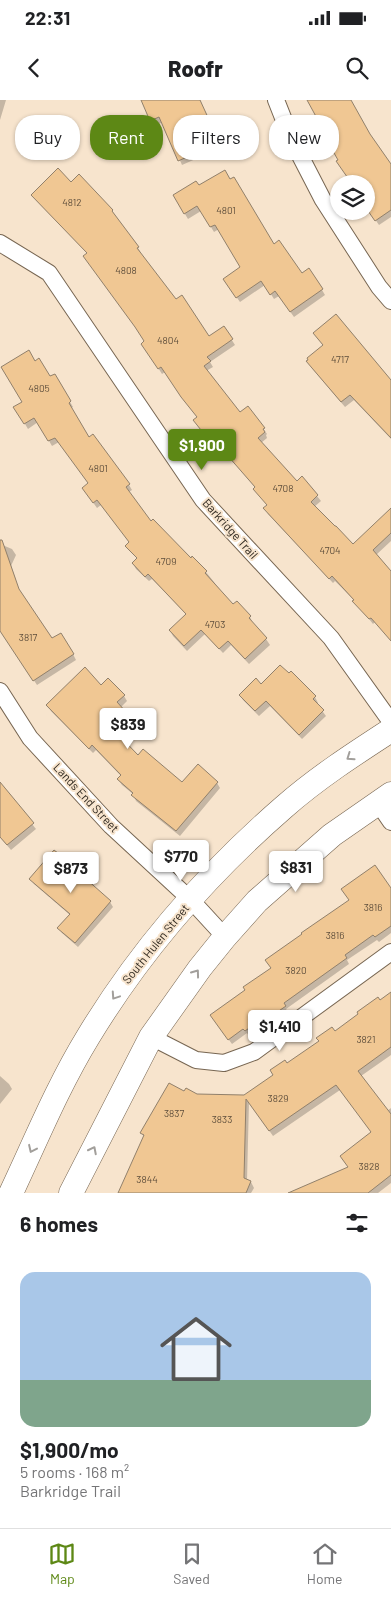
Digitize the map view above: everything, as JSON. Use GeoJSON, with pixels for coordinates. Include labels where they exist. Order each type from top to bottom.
{"type":"FeatureCollection","features":[{"type":"Feature","properties":{"kind":"main road","name":"South Hulen Street"},"geometry":{"type":"LineString","coordinates":[[10,1193],[62,1082],[132,970],[158,937],[226,862],[284,806],[324,775],[391,730]]}},
{"type":"Feature","properties":{"kind":"main road"},"geometry":{"type":"LineString","coordinates":[[71,1193],[151,1036],[225,937],[257,901],[332,835],[387,807]]}},
{"type":"Feature","properties":{"kind":"main road"},"geometry":{"type":"LineString","coordinates":[[0,1188],[10,1193]]}},
{"type":"Feature","properties":{"kind":"street"},"geometry":{"type":"LineString","coordinates":[[276,100],[291,138],[323,200],[379,287],[391,301]]}},
{"type":"Feature","properties":{"kind":"street","name":"Barkridge Trail"},"geometry":{"type":"LineString","coordinates":[[0,243],[49,273],[203,500],[331,638],[391,722]]}},
{"type":"Feature","properties":{"kind":"street","name":"Lands End Street"},"geometry":{"type":"LineString","coordinates":[[0,691],[30,738],[111,826],[191,900],[225,937]]}},
{"type":"Feature","properties":{"kind":"street"},"geometry":{"type":"LineString","coordinates":[[151,1036],[196,1060],[224,1063],[254,1052],[391,952]]}},
{"type":"Feature","properties":{"kind":"building"},"geometry":{"type":"Polygon","coordinates":[[[141,100],[200,100],[207,115],[173,115],[173,149],[163,126],[163,115],[147,115],[141,100]]]}},
{"type":"Feature","properties":{"kind":"building"},"geometry":{"type":"Polygon","coordinates":[[[307,100],[351,100],[370,134],[391,164],[391,210],[375,221],[375,175],[346,175],[336,161],[339,160],[339,115],[315,115],[307,100]]]}},
{"type":"Feature","properties":{"kind":"building"},"geometry":{"type":"Polygon","coordinates":[[[58,168],[71,182],[79,174],[113,210],[139,247],[137,248],[176,299],[182,295],[209,336],[224,326],[233,339],[207,357],[211,361],[204,366],[240,412],[248,406],[265,428],[263,429],[265,432],[258,438],[297,481],[302,476],[318,495],[311,502],[353,544],[391,508],[391,533],[373,550],[391,571],[391,641],[371,618],[369,619],[352,601],[354,600],[332,576],[329,579],[263,508],[267,505],[253,489],[255,487],[221,448],[217,450],[193,420],[197,417],[161,367],[158,369],[141,344],[144,341],[135,327],[83,256],[87,253],[31,195],[58,168]]]}},
{"type":"Feature","properties":{"kind":"building"},"geometry":{"type":"Polygon","coordinates":[[[225,170],[230,179],[234,177],[274,244],[279,240],[302,273],[309,268],[323,289],[290,312],[275,291],[270,295],[261,281],[236,298],[223,279],[240,267],[215,225],[210,227],[197,206],[184,214],[173,195],[196,181],[199,185],[225,170]]]}},
{"type":"Feature","properties":{"kind":"building"},"geometry":{"type":"Polygon","coordinates":[[[336,314],[391,380],[391,438],[350,395],[341,402],[306,361],[323,345],[313,333],[336,314]]]}},
{"type":"Feature","properties":{"kind":"building"},"geometry":{"type":"Polygon","coordinates":[[[29,350],[35,361],[39,358],[50,376],[55,374],[89,437],[93,434],[130,484],[126,487],[151,521],[153,519],[191,558],[192,556],[207,571],[205,573],[233,604],[237,601],[267,638],[245,659],[228,641],[219,649],[201,630],[184,646],[169,630],[186,614],[148,574],[145,577],[132,563],[137,558],[125,546],[129,542],[97,500],[93,503],[82,488],[88,483],[55,438],[48,441],[34,418],[24,424],[13,407],[22,402],[1,367],[29,350]]]}},
{"type":"Feature","properties":{"kind":"building"},"geometry":{"type":"Polygon","coordinates":[[[0,540],[2,540],[19,589],[52,638],[61,633],[74,654],[33,681],[0,631],[0,540]]]}},
{"type":"Feature","properties":{"kind":"building"},"geometry":{"type":"Polygon","coordinates":[[[280,665],[289,673],[291,671],[316,696],[313,699],[324,710],[299,735],[266,701],[255,711],[239,695],[256,678],[261,684],[280,665]]]}},
{"type":"Feature","properties":{"kind":"building"},"geometry":{"type":"Polygon","coordinates":[[[85,667],[101,685],[108,678],[125,695],[117,702],[127,713],[112,728],[138,755],[143,749],[182,782],[198,764],[218,782],[176,831],[131,795],[133,793],[117,779],[121,775],[92,745],[89,749],[46,705],[85,667]]]}},
{"type":"Feature","properties":{"kind":"building"},"geometry":{"type":"Polygon","coordinates":[[[0,782],[34,823],[7,845],[0,837],[0,782]]]}},
{"type":"Feature","properties":{"kind":"building"},"geometry":{"type":"Polygon","coordinates":[[[54,850],[68,861],[71,858],[89,874],[85,878],[111,901],[75,943],[57,928],[70,914],[29,879],[54,850]]]}},
{"type":"Feature","properties":{"kind":"building"},"geometry":{"type":"Polygon","coordinates":[[[375,865],[391,888],[391,926],[375,937],[373,935],[345,955],[347,958],[284,1003],[286,1006],[254,1028],[252,1026],[245,1031],[243,1029],[228,1040],[210,1015],[245,990],[243,987],[271,968],[265,960],[349,900],[341,889],[375,865]]]}},
{"type":"Feature","properties":{"kind":"building"},"geometry":{"type":"Polygon","coordinates":[[[391,992],[391,1047],[358,1071],[391,1114],[391,1175],[368,1193],[288,1193],[348,1167],[340,1156],[371,1132],[336,1085],[269,1131],[246,1099],[244,1178],[251,1181],[246,1193],[118,1193],[144,1135],[140,1133],[169,1083],[184,1091],[186,1088],[197,1094],[244,1095],[273,1075],[270,1070],[285,1060],[287,1063],[319,1041],[316,1038],[332,1027],[335,1031],[378,997],[380,1000],[391,992]]]}}]}
